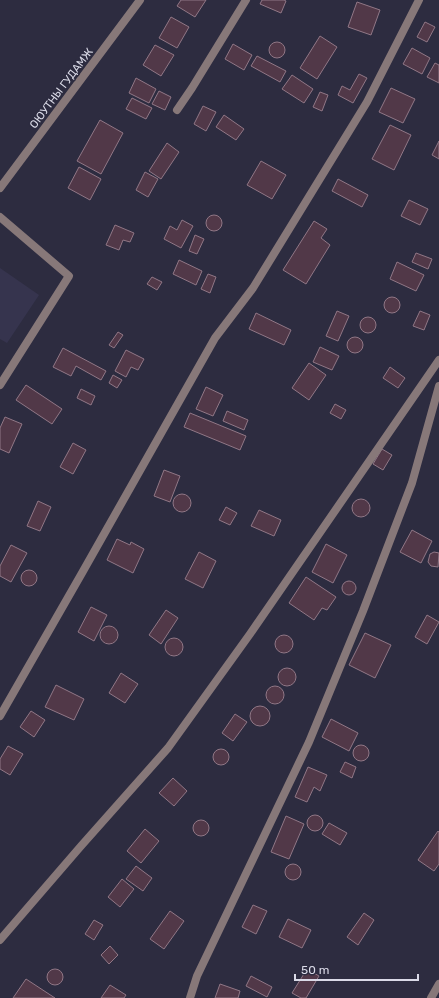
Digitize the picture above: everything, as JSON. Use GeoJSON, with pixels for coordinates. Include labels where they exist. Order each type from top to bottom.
{"type":"FeatureCollection","features":[{"type":"Feature","properties":{"kind":"street","name":"ОЮУТНЫ ГУДАМЖ"},"geometry":{"type":"LineString","coordinates":[[0,188],[140,0]]}},
{"type":"Feature","properties":{"kind":"street"},"geometry":{"type":"LineString","coordinates":[[177,110],[246,0]]}},
{"type":"Feature","properties":{"kind":"street"},"geometry":{"type":"LineString","coordinates":[[0,716],[215,338],[253,288],[367,102],[419,0]]}},
{"type":"Feature","properties":{"kind":"street"},"geometry":{"type":"LineString","coordinates":[[0,217],[69,276],[0,385]]}},
{"type":"Feature","properties":{"kind":"street"},"geometry":{"type":"LineString","coordinates":[[0,940],[168,748],[250,634],[439,360]]}},
{"type":"Feature","properties":{"kind":"street"},"geometry":{"type":"LineString","coordinates":[[190,998],[197,976],[312,734],[412,483],[439,386]]}},
{"type":"Feature","properties":{"kind":"street"},"geometry":{"type":"LineString","coordinates":[[430,998],[439,984]]}},
{"type":"Feature","properties":{"kind":"shaded area"},"geometry":{"type":"Polygon","coordinates":[[[0,268],[39,295],[7,343],[0,339],[0,268]]]}},
{"type":"Feature","properties":{"kind":"building"},"geometry":{"type":"Polygon","coordinates":[[[181,0],[206,0],[195,17],[177,6],[181,0]]]}},
{"type":"Feature","properties":{"kind":"building"},"geometry":{"type":"Polygon","coordinates":[[[262,0],[286,1],[281,13],[260,4],[262,0]]]}},
{"type":"Feature","properties":{"kind":"building"},"geometry":{"type":"Polygon","coordinates":[[[357,2],[380,10],[371,35],[348,27],[357,2]]]}},
{"type":"Feature","properties":{"kind":"building"},"geometry":{"type":"Polygon","coordinates":[[[171,17],[189,27],[177,48],[159,38],[171,17]]]}},
{"type":"Feature","properties":{"kind":"building"},"geometry":{"type":"Polygon","coordinates":[[[425,22],[435,27],[427,42],[417,37],[425,22]]]}},
{"type":"Feature","properties":{"kind":"building"},"geometry":{"type":"Polygon","coordinates":[[[320,36],[337,47],[317,79],[300,68],[320,36]]]}},
{"type":"Feature","properties":{"kind":"building"},"geometry":{"type":"Polygon","coordinates":[[[277,42],[284,47],[285,50],[280,57],[277,58],[270,53],[269,50],[274,43],[277,42]]]}},
{"type":"Feature","properties":{"kind":"building"},"geometry":{"type":"Polygon","coordinates":[[[233,44],[252,55],[244,70],[225,59],[233,44]]]}},
{"type":"Feature","properties":{"kind":"building"},"geometry":{"type":"Polygon","coordinates":[[[155,45],[174,55],[161,76],[143,65],[155,45]]]}},
{"type":"Feature","properties":{"kind":"building"},"geometry":{"type":"Polygon","coordinates":[[[412,48],[430,58],[422,74],[403,64],[412,48]]]}},
{"type":"Feature","properties":{"kind":"building"},"geometry":{"type":"Polygon","coordinates":[[[257,56],[286,71],[280,82],[251,66],[257,56]]]}},
{"type":"Feature","properties":{"kind":"building"},"geometry":{"type":"Polygon","coordinates":[[[435,63],[439,65],[439,83],[427,77],[435,63]]]}},
{"type":"Feature","properties":{"kind":"building"},"geometry":{"type":"Polygon","coordinates":[[[359,74],[367,78],[353,103],[338,95],[342,86],[350,90],[359,74]]]}},
{"type":"Feature","properties":{"kind":"building"},"geometry":{"type":"Polygon","coordinates":[[[292,75],[313,89],[304,103],[282,89],[292,75]]]}},
{"type":"Feature","properties":{"kind":"building"},"geometry":{"type":"Polygon","coordinates":[[[136,78],[156,89],[149,103],[129,93],[136,78]]]}},
{"type":"Feature","properties":{"kind":"building"},"geometry":{"type":"Polygon","coordinates":[[[391,88],[415,99],[403,123],[379,112],[391,88]]]}},
{"type":"Feature","properties":{"kind":"building"},"geometry":{"type":"Polygon","coordinates":[[[159,91],[171,97],[165,110],[152,104],[159,91]]]}},
{"type":"Feature","properties":{"kind":"building"},"geometry":{"type":"Polygon","coordinates":[[[320,92],[328,95],[322,111],[313,107],[320,92]]]}},
{"type":"Feature","properties":{"kind":"building"},"geometry":{"type":"Polygon","coordinates":[[[132,98],[152,108],[146,119],[126,109],[132,98]]]}},
{"type":"Feature","properties":{"kind":"building"},"geometry":{"type":"Polygon","coordinates":[[[203,106],[216,112],[206,131],[194,124],[203,106]]]}},
{"type":"Feature","properties":{"kind":"building"},"geometry":{"type":"Polygon","coordinates":[[[224,115],[244,129],[236,140],[216,127],[224,115]]]}},
{"type":"Feature","properties":{"kind":"building"},"geometry":{"type":"Polygon","coordinates":[[[100,120],[123,133],[101,174],[77,161],[100,120]]]}},
{"type":"Feature","properties":{"kind":"building"},"geometry":{"type":"Polygon","coordinates":[[[390,125],[411,135],[394,170],[372,159],[390,125]]]}},
{"type":"Feature","properties":{"kind":"building"},"geometry":{"type":"Polygon","coordinates":[[[439,141],[439,159],[432,155],[439,141]]]}},
{"type":"Feature","properties":{"kind":"building"},"geometry":{"type":"Polygon","coordinates":[[[167,143],[179,152],[161,179],[149,171],[167,143]]]}},
{"type":"Feature","properties":{"kind":"building"},"geometry":{"type":"Polygon","coordinates":[[[261,161],[286,175],[272,199],[247,185],[261,161]]]}},
{"type":"Feature","properties":{"kind":"building"},"geometry":{"type":"Polygon","coordinates":[[[79,167],[101,179],[90,200],[68,188],[79,167]]]}},
{"type":"Feature","properties":{"kind":"building"},"geometry":{"type":"Polygon","coordinates":[[[145,172],[158,179],[148,197],[136,190],[145,172]]]}},
{"type":"Feature","properties":{"kind":"building"},"geometry":{"type":"Polygon","coordinates":[[[338,179],[368,195],[362,207],[332,191],[338,179]]]}},
{"type":"Feature","properties":{"kind":"building"},"geometry":{"type":"Polygon","coordinates":[[[409,200],[428,209],[420,225],[401,216],[409,200]]]}},
{"type":"Feature","properties":{"kind":"building"},"geometry":{"type":"Polygon","coordinates":[[[214,215],[221,220],[222,223],[217,230],[214,231],[207,226],[206,223],[211,216],[214,215]]]}},
{"type":"Feature","properties":{"kind":"building"},"geometry":{"type":"Polygon","coordinates":[[[182,220],[193,226],[181,248],[164,239],[170,226],[177,230],[182,220]]]}},
{"type":"Feature","properties":{"kind":"building"},"geometry":{"type":"Polygon","coordinates":[[[314,221],[327,229],[321,238],[330,245],[306,284],[283,270],[314,221]]]}},
{"type":"Feature","properties":{"kind":"building"},"geometry":{"type":"Polygon","coordinates":[[[115,225],[134,233],[130,242],[123,240],[119,250],[106,245],[115,225]]]}},
{"type":"Feature","properties":{"kind":"building"},"geometry":{"type":"Polygon","coordinates":[[[195,235],[204,239],[197,254],[189,251],[195,235]]]}},
{"type":"Feature","properties":{"kind":"building"},"geometry":{"type":"Polygon","coordinates":[[[416,253],[432,259],[428,269],[412,262],[416,253]]]}},
{"type":"Feature","properties":{"kind":"building"},"geometry":{"type":"Polygon","coordinates":[[[179,260],[202,271],[196,285],[173,274],[179,260]]]}},
{"type":"Feature","properties":{"kind":"building"},"geometry":{"type":"Polygon","coordinates":[[[397,262],[424,275],[416,291],[390,279],[397,262]]]}},
{"type":"Feature","properties":{"kind":"building"},"geometry":{"type":"Polygon","coordinates":[[[208,274],[216,277],[210,293],[201,289],[208,274]]]}},
{"type":"Feature","properties":{"kind":"building"},"geometry":{"type":"Polygon","coordinates":[[[152,277],[162,282],[157,290],[147,284],[152,277]]]}},
{"type":"Feature","properties":{"kind":"building"},"geometry":{"type":"Polygon","coordinates":[[[392,297],[399,302],[400,305],[395,312],[392,313],[385,308],[384,305],[389,298],[392,297]]]}},
{"type":"Feature","properties":{"kind":"building"},"geometry":{"type":"Polygon","coordinates":[[[337,311],[349,316],[338,341],[326,336],[337,311]]]}},
{"type":"Feature","properties":{"kind":"building"},"geometry":{"type":"Polygon","coordinates":[[[420,311],[430,315],[424,330],[413,326],[420,311]]]}},
{"type":"Feature","properties":{"kind":"building"},"geometry":{"type":"Polygon","coordinates":[[[256,313],[291,330],[284,345],[249,329],[256,313]]]}},
{"type":"Feature","properties":{"kind":"building"},"geometry":{"type":"Polygon","coordinates":[[[368,317],[374,319],[376,325],[374,331],[368,333],[362,331],[360,325],[362,319],[368,317]]]}},
{"type":"Feature","properties":{"kind":"building"},"geometry":{"type":"Polygon","coordinates":[[[118,332],[123,335],[114,348],[109,345],[118,332]]]}},
{"type":"Feature","properties":{"kind":"building"},"geometry":{"type":"Polygon","coordinates":[[[355,337],[361,339],[363,345],[361,351],[355,353],[349,351],[347,345],[349,339],[355,337]]]}},
{"type":"Feature","properties":{"kind":"building"},"geometry":{"type":"Polygon","coordinates":[[[320,347],[339,356],[332,370],[313,362],[320,347]]]}},
{"type":"Feature","properties":{"kind":"building"},"geometry":{"type":"Polygon","coordinates":[[[63,348],[106,371],[101,380],[76,366],[71,376],[53,367],[63,348]]]}},
{"type":"Feature","properties":{"kind":"building"},"geometry":{"type":"Polygon","coordinates":[[[126,350],[144,359],[138,370],[131,367],[126,377],[115,371],[126,350]]]}},
{"type":"Feature","properties":{"kind":"building"},"geometry":{"type":"Polygon","coordinates":[[[309,363],[326,375],[309,400],[292,388],[309,363]]]}},
{"type":"Feature","properties":{"kind":"building"},"geometry":{"type":"Polygon","coordinates":[[[390,367],[405,378],[398,388],[383,378],[390,367]]]}},
{"type":"Feature","properties":{"kind":"building"},"geometry":{"type":"Polygon","coordinates":[[[113,375],[122,380],[117,388],[109,383],[113,375]]]}},
{"type":"Feature","properties":{"kind":"building"},"geometry":{"type":"Polygon","coordinates":[[[26,385],[62,409],[52,424],[16,400],[26,385]]]}},
{"type":"Feature","properties":{"kind":"building"},"geometry":{"type":"Polygon","coordinates":[[[206,387],[223,395],[213,416],[196,409],[206,387]]]}},
{"type":"Feature","properties":{"kind":"building"},"geometry":{"type":"Polygon","coordinates":[[[81,389],[95,396],[91,405],[77,398],[81,389]]]}},
{"type":"Feature","properties":{"kind":"building"},"geometry":{"type":"Polygon","coordinates":[[[335,404],[346,410],[341,419],[330,413],[335,404]]]}},
{"type":"Feature","properties":{"kind":"building"},"geometry":{"type":"Polygon","coordinates":[[[227,411],[248,420],[244,430],[223,421],[227,411]]]}},
{"type":"Feature","properties":{"kind":"building"},"geometry":{"type":"Polygon","coordinates":[[[190,413],[246,436],[240,450],[184,427],[190,413]]]}},
{"type":"Feature","properties":{"kind":"building"},"geometry":{"type":"Polygon","coordinates":[[[5,417],[22,424],[9,453],[0,449],[0,428],[5,417]]]}},
{"type":"Feature","properties":{"kind":"building"},"geometry":{"type":"Polygon","coordinates":[[[73,443],[86,450],[73,474],[60,467],[73,443]]]}},
{"type":"Feature","properties":{"kind":"building"},"geometry":{"type":"Polygon","coordinates":[[[382,449],[392,455],[383,470],[373,464],[382,449]]]}},
{"type":"Feature","properties":{"kind":"building"},"geometry":{"type":"Polygon","coordinates":[[[164,470],[180,476],[170,502],[154,496],[164,470]]]}},
{"type":"Feature","properties":{"kind":"building"},"geometry":{"type":"Polygon","coordinates":[[[178,494],[186,494],[191,499],[189,510],[186,512],[178,512],[173,507],[173,499],[178,494]]]}},
{"type":"Feature","properties":{"kind":"building"},"geometry":{"type":"Polygon","coordinates":[[[361,499],[367,502],[370,508],[367,514],[361,517],[355,514],[352,508],[355,502],[361,499]]]}},
{"type":"Feature","properties":{"kind":"building"},"geometry":{"type":"Polygon","coordinates":[[[38,501],[51,507],[40,531],[27,526],[38,501]]]}},
{"type":"Feature","properties":{"kind":"building"},"geometry":{"type":"Polygon","coordinates":[[[226,507],[237,513],[230,525],[219,520],[226,507]]]}},
{"type":"Feature","properties":{"kind":"building"},"geometry":{"type":"Polygon","coordinates":[[[259,510],[281,520],[274,536],[251,526],[259,510]]]}},
{"type":"Feature","properties":{"kind":"building"},"geometry":{"type":"Polygon","coordinates":[[[412,530],[432,541],[421,563],[400,552],[412,530]]]}},
{"type":"Feature","properties":{"kind":"building"},"geometry":{"type":"Polygon","coordinates":[[[117,539],[130,545],[131,542],[144,549],[133,573],[107,560],[117,539]]]}},
{"type":"Feature","properties":{"kind":"building"},"geometry":{"type":"Polygon","coordinates":[[[326,544],[347,555],[333,583],[312,572],[326,544]]]}},
{"type":"Feature","properties":{"kind":"building"},"geometry":{"type":"Polygon","coordinates":[[[11,545],[27,553],[11,582],[0,576],[0,566],[11,545]]]}},
{"type":"Feature","properties":{"kind":"building"},"geometry":{"type":"Polygon","coordinates":[[[199,552],[216,561],[203,588],[185,579],[199,552]]]}},
{"type":"Feature","properties":{"kind":"building"},"geometry":{"type":"Polygon","coordinates":[[[434,552],[439,553],[438,567],[431,566],[428,562],[430,554],[434,552]]]}},
{"type":"Feature","properties":{"kind":"building"},"geometry":{"type":"Polygon","coordinates":[[[29,570],[35,572],[37,578],[35,584],[29,586],[23,584],[21,578],[23,572],[29,570]]]}},
{"type":"Feature","properties":{"kind":"building"},"geometry":{"type":"Polygon","coordinates":[[[306,577],[336,597],[327,610],[322,608],[314,620],[289,603],[306,577]]]}},
{"type":"Feature","properties":{"kind":"building"},"geometry":{"type":"Polygon","coordinates":[[[346,581],[352,581],[356,585],[356,591],[352,595],[346,595],[342,591],[342,585],[346,581]]]}},
{"type":"Feature","properties":{"kind":"building"},"geometry":{"type":"Polygon","coordinates":[[[91,607],[107,615],[94,641],[78,632],[91,607]]]}},
{"type":"Feature","properties":{"kind":"building"},"geometry":{"type":"Polygon","coordinates":[[[166,610],[178,618],[161,644],[149,635],[166,610]]]}},
{"type":"Feature","properties":{"kind":"building"},"geometry":{"type":"Polygon","coordinates":[[[427,615],[439,622],[427,644],[415,637],[427,615]]]}},
{"type":"Feature","properties":{"kind":"building"},"geometry":{"type":"Polygon","coordinates":[[[105,626],[113,626],[118,631],[116,642],[113,644],[105,644],[100,639],[100,631],[105,626]]]}},
{"type":"Feature","properties":{"kind":"building"},"geometry":{"type":"Polygon","coordinates":[[[365,633],[391,645],[375,678],[349,665],[365,633]]]}},
{"type":"Feature","properties":{"kind":"building"},"geometry":{"type":"Polygon","coordinates":[[[280,635],[288,635],[293,640],[291,651],[288,653],[280,653],[275,648],[275,640],[280,635]]]}},
{"type":"Feature","properties":{"kind":"building"},"geometry":{"type":"Polygon","coordinates":[[[170,638],[178,638],[183,643],[181,654],[178,656],[170,656],[165,651],[165,643],[170,638]]]}},
{"type":"Feature","properties":{"kind":"building"},"geometry":{"type":"Polygon","coordinates":[[[283,668],[291,668],[296,673],[294,684],[291,686],[283,686],[278,681],[278,673],[283,668]]]}},
{"type":"Feature","properties":{"kind":"building"},"geometry":{"type":"Polygon","coordinates":[[[121,673],[138,684],[125,703],[109,693],[121,673]]]}},
{"type":"Feature","properties":{"kind":"building"},"geometry":{"type":"Polygon","coordinates":[[[56,685],[84,699],[74,720],[45,707],[56,685]]]}},
{"type":"Feature","properties":{"kind":"building"},"geometry":{"type":"Polygon","coordinates":[[[271,686],[279,686],[284,691],[282,702],[279,704],[271,704],[266,699],[266,691],[271,686]]]}},
{"type":"Feature","properties":{"kind":"building"},"geometry":{"type":"Polygon","coordinates":[[[260,706],[267,709],[270,716],[267,723],[260,726],[253,723],[250,716],[253,709],[260,706]]]}},
{"type":"Feature","properties":{"kind":"building"},"geometry":{"type":"Polygon","coordinates":[[[31,711],[45,720],[34,737],[20,727],[31,711]]]}},
{"type":"Feature","properties":{"kind":"building"},"geometry":{"type":"Polygon","coordinates":[[[235,714],[247,722],[233,741],[222,733],[235,714]]]}},
{"type":"Feature","properties":{"kind":"building"},"geometry":{"type":"Polygon","coordinates":[[[331,719],[358,733],[349,751],[322,737],[331,719]]]}},
{"type":"Feature","properties":{"kind":"building"},"geometry":{"type":"Polygon","coordinates":[[[358,745],[364,745],[369,750],[367,759],[364,761],[358,761],[353,756],[353,750],[358,745]]]}},
{"type":"Feature","properties":{"kind":"building"},"geometry":{"type":"Polygon","coordinates":[[[8,746],[23,754],[10,775],[0,769],[0,759],[8,746]]]}},
{"type":"Feature","properties":{"kind":"building"},"geometry":{"type":"Polygon","coordinates":[[[221,749],[227,751],[229,757],[227,763],[221,765],[215,763],[213,757],[215,751],[221,749]]]}},
{"type":"Feature","properties":{"kind":"building"},"geometry":{"type":"Polygon","coordinates":[[[345,762],[356,767],[352,778],[340,772],[345,762]]]}},
{"type":"Feature","properties":{"kind":"building"},"geometry":{"type":"Polygon","coordinates":[[[308,767],[327,775],[320,791],[314,787],[307,802],[295,797],[308,767]]]}},
{"type":"Feature","properties":{"kind":"building"},"geometry":{"type":"Polygon","coordinates":[[[173,778],[187,791],[174,806],[159,793],[173,778]]]}},
{"type":"Feature","properties":{"kind":"building"},"geometry":{"type":"Polygon","coordinates":[[[315,815],[321,817],[323,823],[321,829],[315,831],[309,829],[307,823],[309,817],[315,815]]]}},
{"type":"Feature","properties":{"kind":"building"},"geometry":{"type":"Polygon","coordinates":[[[286,816],[304,824],[289,859],[271,852],[286,816]]]}},
{"type":"Feature","properties":{"kind":"building"},"geometry":{"type":"Polygon","coordinates":[[[201,820],[207,822],[209,828],[207,834],[201,836],[195,834],[193,828],[195,822],[201,820]]]}},
{"type":"Feature","properties":{"kind":"building"},"geometry":{"type":"Polygon","coordinates":[[[329,823],[347,833],[340,845],[322,834],[329,823]]]}},
{"type":"Feature","properties":{"kind":"building"},"geometry":{"type":"Polygon","coordinates":[[[145,829],[159,841],[141,863],[127,851],[145,829]]]}},
{"type":"Feature","properties":{"kind":"building"},"geometry":{"type":"Polygon","coordinates":[[[438,831],[439,864],[434,871],[418,860],[438,831]]]}},
{"type":"Feature","properties":{"kind":"building"},"geometry":{"type":"Polygon","coordinates":[[[290,864],[296,864],[301,869],[299,878],[296,880],[290,880],[285,875],[285,869],[290,864]]]}},
{"type":"Feature","properties":{"kind":"building"},"geometry":{"type":"Polygon","coordinates":[[[136,866],[152,878],[143,891],[126,879],[136,866]]]}},
{"type":"Feature","properties":{"kind":"building"},"geometry":{"type":"Polygon","coordinates":[[[122,879],[134,889],[120,907],[108,897],[122,879]]]}},
{"type":"Feature","properties":{"kind":"building"},"geometry":{"type":"Polygon","coordinates":[[[253,905],[267,911],[256,934],[242,927],[253,905]]]}},
{"type":"Feature","properties":{"kind":"building"},"geometry":{"type":"Polygon","coordinates":[[[170,911],[184,921],[164,949],[150,939],[170,911]]]}},
{"type":"Feature","properties":{"kind":"building"},"geometry":{"type":"Polygon","coordinates":[[[364,913],[374,920],[358,945],[347,937],[364,913]]]}},
{"type":"Feature","properties":{"kind":"building"},"geometry":{"type":"Polygon","coordinates":[[[288,919],[311,930],[302,948],[279,937],[288,919]]]}},
{"type":"Feature","properties":{"kind":"building"},"geometry":{"type":"Polygon","coordinates":[[[94,920],[103,925],[94,940],[85,934],[94,920]]]}},
{"type":"Feature","properties":{"kind":"building"},"geometry":{"type":"Polygon","coordinates":[[[110,946],[118,955],[109,964],[101,955],[110,946]]]}},
{"type":"Feature","properties":{"kind":"building"},"geometry":{"type":"Polygon","coordinates":[[[55,969],[61,971],[63,977],[61,983],[55,985],[49,983],[47,977],[49,971],[55,969]]]}},
{"type":"Feature","properties":{"kind":"building"},"geometry":{"type":"Polygon","coordinates":[[[307,969],[319,976],[306,998],[301,998],[292,993],[307,969]]]}},
{"type":"Feature","properties":{"kind":"building"},"geometry":{"type":"Polygon","coordinates":[[[251,976],[272,987],[267,997],[246,986],[251,976]]]}},
{"type":"Feature","properties":{"kind":"building"},"geometry":{"type":"Polygon","coordinates":[[[26,979],[55,998],[13,998],[26,979]]]}},
{"type":"Feature","properties":{"kind":"building"},"geometry":{"type":"Polygon","coordinates":[[[220,984],[240,991],[238,998],[215,998],[220,984]]]}},
{"type":"Feature","properties":{"kind":"building"},"geometry":{"type":"Polygon","coordinates":[[[110,985],[126,995],[124,998],[101,998],[110,985]]]}}]}
